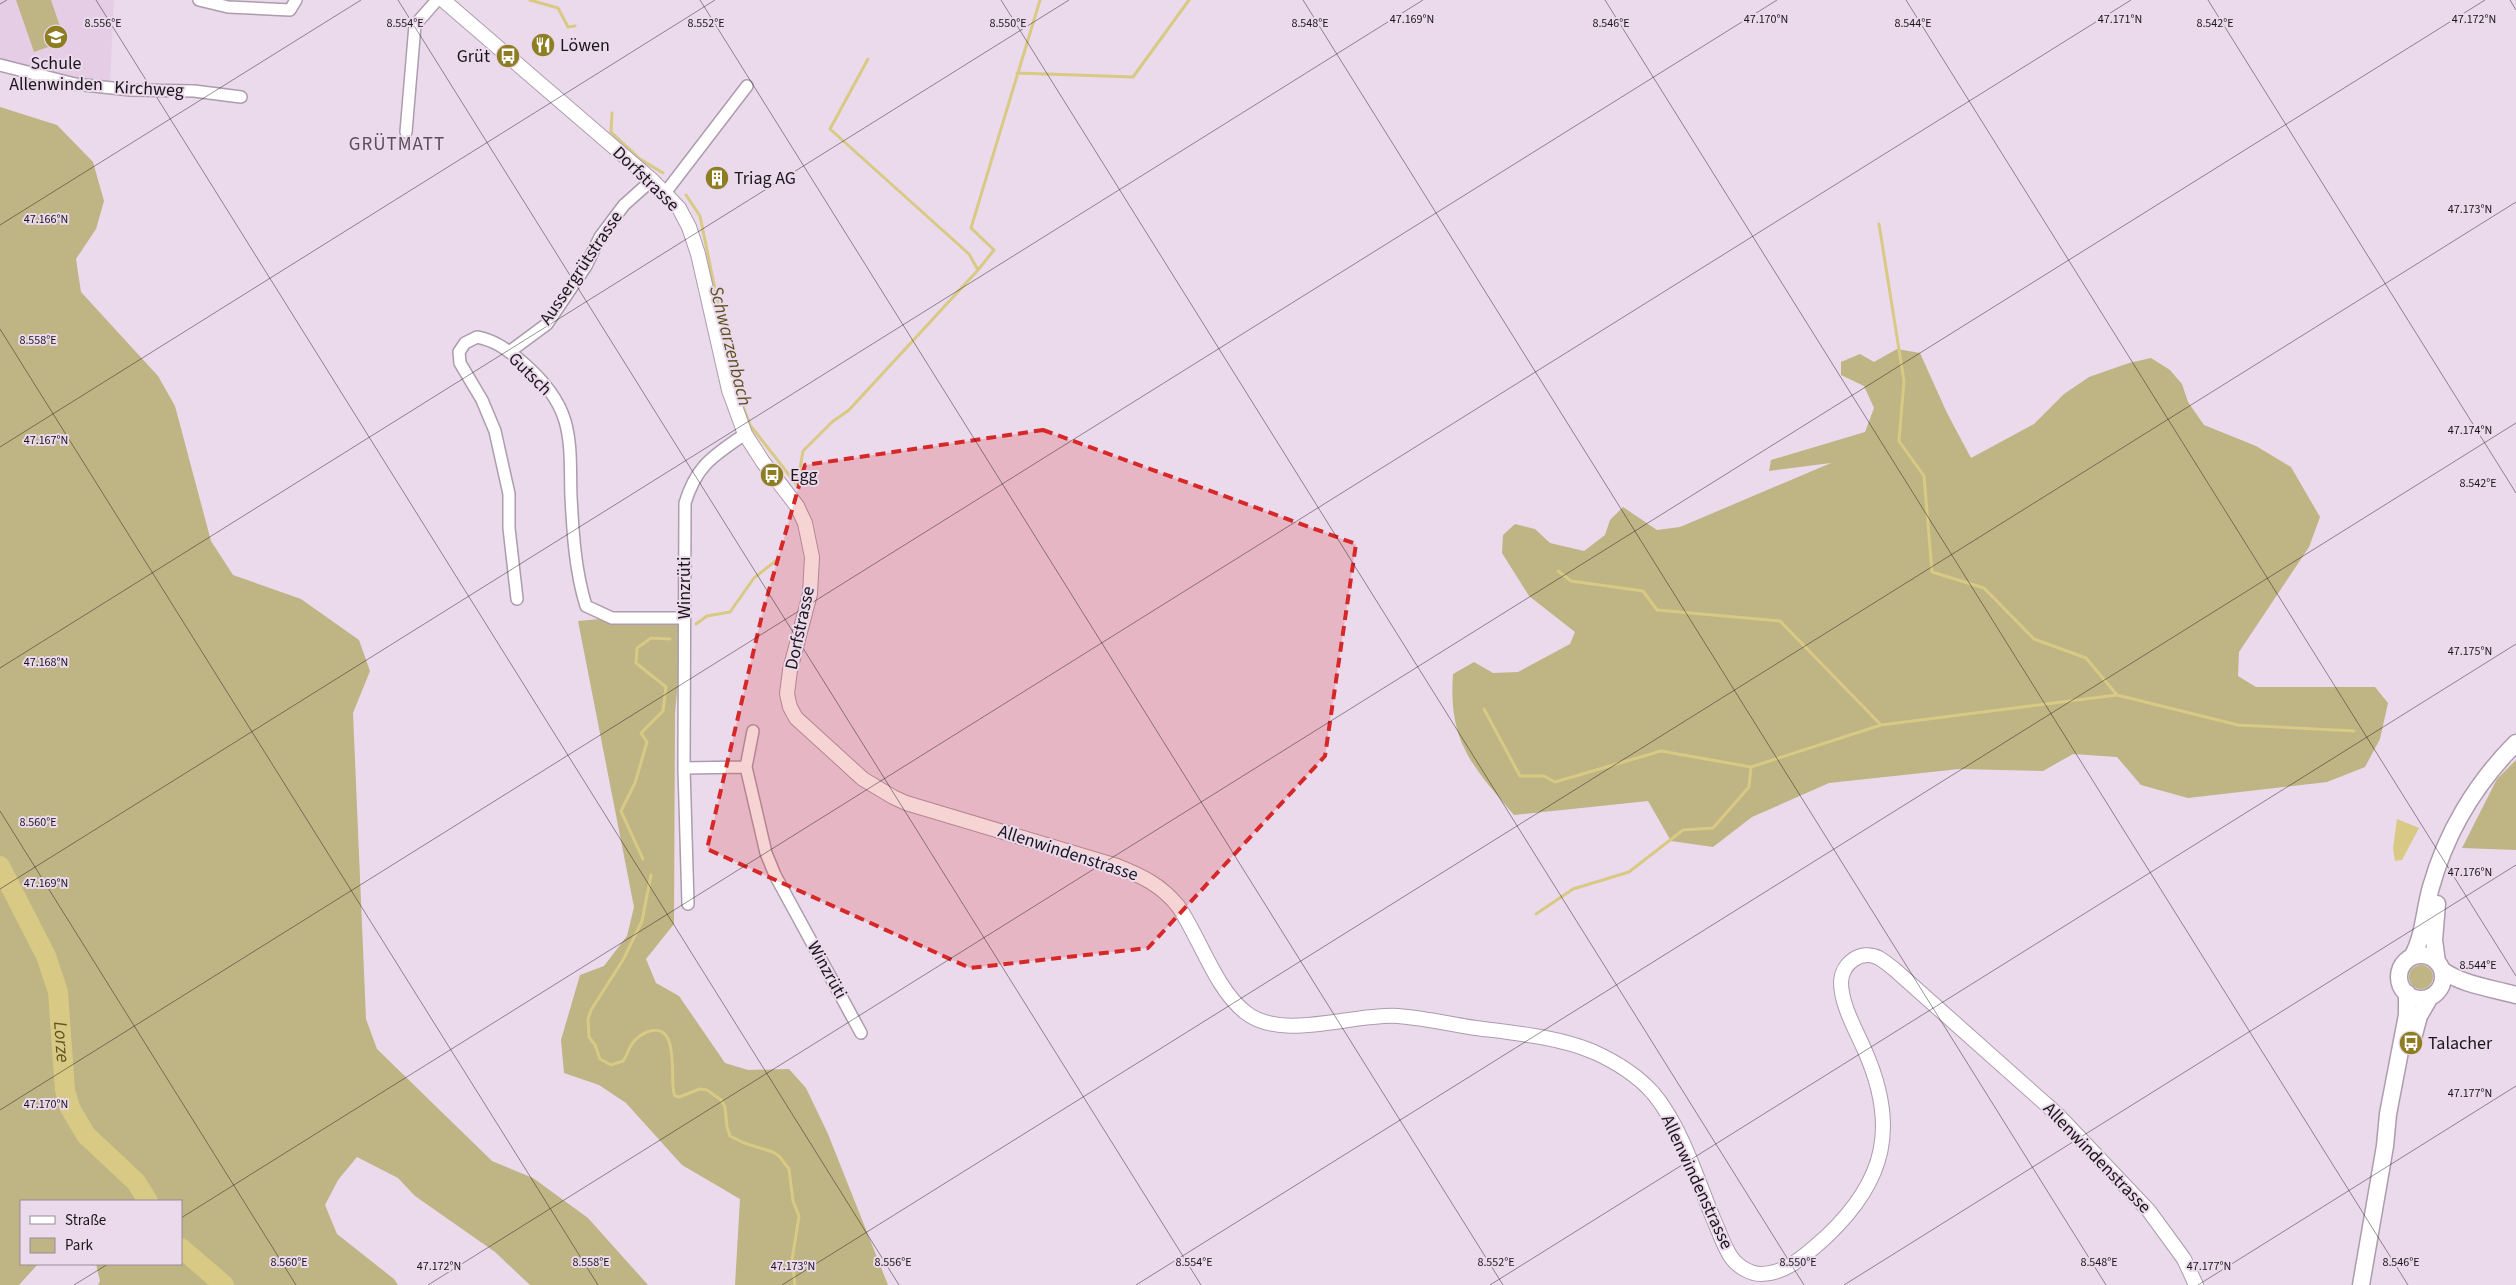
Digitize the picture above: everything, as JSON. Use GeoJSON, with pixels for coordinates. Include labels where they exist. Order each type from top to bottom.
{"type":"FeatureCollection","features":[{"type":"Feature","properties":{"kind":"main road"},"geometry":{"type":"LineString","coordinates":[[2360,1285],[2385,1146],[2388,1114],[2407,1015],[2407,993],[2402,985],[2400,972],[2402,966],[2412,957],[2419,942],[2430,892],[2444,849],[2467,804],[2491,770],[2516,743]]}},
{"type":"Feature","properties":{"kind":"main road"},"geometry":{"type":"LineString","coordinates":[[2385,1146],[2419,1016],[2443,979],[2434,940],[2443,881],[2461,829],[2491,770]]}},
{"type":"Feature","properties":{"kind":"main road"},"geometry":{"type":"LineString","coordinates":[[2412,957],[2424,955],[2462,980],[2508,993]]}},
{"type":"Feature","properties":{"kind":"main road"},"geometry":{"type":"LineString","coordinates":[[2407,993],[2418,998],[2461,990],[2508,993]]}},
{"type":"Feature","properties":{"kind":"street"},"geometry":{"type":"LineString","coordinates":[[199,0],[228,7],[290,10],[296,0]]}},
{"type":"Feature","properties":{"kind":"street"},"geometry":{"type":"LineString","coordinates":[[406,132],[415,25],[437,0]]}},
{"type":"Feature","properties":{"kind":"street","name":"Dorfstrasse"},"geometry":{"type":"LineString","coordinates":[[443,0],[652,180],[679,208],[689,226],[698,254],[729,390],[745,434],[763,462],[797,506],[809,536],[812,557],[810,594],[790,670],[787,694],[790,707],[796,718],[850,767]]}},
{"type":"Feature","properties":{"kind":"street","name":"Kirchweg"},"geometry":{"type":"LineString","coordinates":[[0,64],[75,84],[132,90],[194,91],[241,98]]}},
{"type":"Feature","properties":{"kind":"street"},"geometry":{"type":"LineString","coordinates":[[665,193],[747,86]]}},
{"type":"Feature","properties":{"kind":"street","name":"Aussergrütstrasse"},"geometry":{"type":"LineString","coordinates":[[509,352],[548,324],[586,266],[600,236],[624,205],[652,180]]}},
{"type":"Feature","properties":{"kind":"street","name":"Gutsch"},"geometry":{"type":"LineString","coordinates":[[517,599],[509,528],[510,494],[495,431],[482,400],[460,363],[459,352],[465,343],[477,337],[488,339],[509,352],[529,368],[552,393],[565,420],[570,450],[571,496],[577,576],[586,606],[612,618],[684,618]]}},
{"type":"Feature","properties":{"kind":"street","name":"Winzrüti"},"geometry":{"type":"LineString","coordinates":[[688,904],[684,768],[685,503],[691,482],[710,459],[745,434]]}},
{"type":"Feature","properties":{"kind":"street"},"geometry":{"type":"LineString","coordinates":[[684,768],[746,768],[753,731]]}},
{"type":"Feature","properties":{"kind":"street","name":"Allenwindenstrasse"},"geometry":{"type":"LineString","coordinates":[[850,767],[881,791],[906,803],[1117,866],[1149,879],[1167,892],[1178,906],[1232,999],[1257,1020],[1282,1026],[1367,1016],[1398,1016],[1546,1039],[1580,1047],[1617,1063],[1654,1094],[1669,1117],[1688,1155],[1724,1245],[1735,1262],[1754,1274],[1779,1272],[1796,1262],[1816,1246],[1849,1214],[1867,1190],[1878,1164],[1883,1144],[1882,1114],[1869,1059],[1852,1020],[1841,981],[1843,970],[1852,959],[1864,956],[1877,957],[1894,969],[2058,1114],[2149,1211],[2184,1258],[2196,1285]]}},
{"type":"Feature","properties":{"kind":"street","name":"Winzrüti"},"geometry":{"type":"LineString","coordinates":[[746,768],[766,853],[775,875],[862,1033]]}},
{"type":"Feature","properties":{"kind":"highlighted area"},"geometry":{"type":"Polygon","coordinates":[[[1043,430],[1356,544],[1325,756],[1148,948],[970,968],[707,849],[763,611],[805,465],[1043,430]]]}},
{"type":"Feature","properties":{"kind":"shaded area","name":"Schule Allenwinden"},"geometry":{"type":"Polygon","coordinates":[[[0,0],[114,0],[110,84],[69,79],[0,60],[0,0]]]}},
{"type":"Feature","properties":{"kind":"shaded area"},"geometry":{"type":"Polygon","coordinates":[[[2397,819],[2419,828],[2402,860],[2395,861],[2393,849],[2397,819]]]}},
{"type":"Feature","properties":{"kind":"green space"},"geometry":{"type":"Polygon","coordinates":[[[16,0],[51,0],[65,41],[34,52],[16,0]]]}},
{"type":"Feature","properties":{"kind":"green space"},"geometry":{"type":"Polygon","coordinates":[[[0,107],[57,125],[93,162],[104,201],[96,229],[76,259],[81,292],[158,376],[175,406],[211,541],[233,575],[301,599],[359,640],[370,671],[353,713],[366,1019],[377,1049],[492,1161],[533,1178],[588,1218],[648,1285],[530,1285],[495,1252],[415,1196],[398,1178],[357,1157],[338,1180],[325,1205],[337,1234],[394,1279],[398,1285],[98,1285],[100,1281],[96,1265],[182,1265],[182,1200],[20,1200],[20,1265],[37,1265],[19,1285],[0,1285],[0,107]]]}},
{"type":"Feature","properties":{"kind":"green space"},"geometry":{"type":"Polygon","coordinates":[[[1897,349],[1920,353],[1947,413],[1971,458],[2034,424],[2064,394],[2089,377],[2129,363],[2151,358],[2170,370],[2182,384],[2188,402],[2204,425],[2256,446],[2291,467],[2320,517],[2309,547],[2239,652],[2238,676],[2256,687],[2375,687],[2388,703],[2380,739],[2365,767],[2327,782],[2188,798],[2141,785],[2117,757],[2073,754],[2043,771],[1959,769],[1829,783],[1752,817],[1713,847],[1671,841],[1648,801],[1514,815],[1475,767],[1459,736],[1453,698],[1453,674],[1474,662],[1493,673],[1518,672],[1570,644],[1575,632],[1529,596],[1502,553],[1503,535],[1515,524],[1535,529],[1550,543],[1584,551],[1605,535],[1610,520],[1623,507],[1657,530],[1680,527],[1831,463],[1769,471],[1771,460],[1865,432],[1874,408],[1864,386],[1841,375],[1841,362],[1860,354],[1874,362],[1897,349]]]}},
{"type":"Feature","properties":{"kind":"green space"},"geometry":{"type":"Polygon","coordinates":[[[612,618],[684,618],[675,713],[674,924],[646,959],[656,983],[679,996],[725,1063],[748,1070],[789,1069],[806,1088],[828,1134],[888,1285],[735,1285],[740,1199],[682,1165],[626,1103],[599,1085],[564,1073],[561,1040],[580,975],[604,966],[627,936],[634,907],[578,621],[612,618]]]}},
{"type":"Feature","properties":{"kind":"green space"},"geometry":{"type":"Polygon","coordinates":[[[2516,760],[2516,850],[2462,848],[2497,779],[2516,760]]]}},
{"type":"Feature","properties":{"kind":"green space"},"geometry":{"type":"Polygon","coordinates":[[[2421,965],[2426,966],[2432,972],[2432,982],[2426,988],[2421,989],[2416,988],[2410,982],[2409,977],[2410,972],[2416,966],[2421,965]]]}},
{"type":"Feature","properties":{"kind":"waterway","name":"Schwarzenbach"},"geometry":{"type":"LineString","coordinates":[[530,0],[558,8],[568,27],[575,26]]}},
{"type":"Feature","properties":{"kind":"waterway"},"geometry":{"type":"LineString","coordinates":[[797,486],[803,451],[832,422],[849,410],[978,270],[994,250],[971,228],[1040,0]]}},
{"type":"Feature","properties":{"kind":"waterway"},"geometry":{"type":"LineString","coordinates":[[1017,73],[1133,77],[1189,0]]}},
{"type":"Feature","properties":{"kind":"waterway"},"geometry":{"type":"LineString","coordinates":[[868,59],[830,129],[969,254],[978,270]]}},
{"type":"Feature","properties":{"kind":"waterway","name":"Schwarzenbach"},"geometry":{"type":"LineString","coordinates":[[612,113],[611,132],[640,159],[663,173]]}},
{"type":"Feature","properties":{"kind":"waterway","name":"Schwarzenbach"},"geometry":{"type":"LineString","coordinates":[[686,195],[700,216],[725,338],[740,398],[750,425],[797,485]]}},
{"type":"Feature","properties":{"kind":"waterway"},"geometry":{"type":"LineString","coordinates":[[1879,224],[1904,381],[1899,441],[1924,476],[1932,572],[1984,588],[2034,639],[2086,658],[2117,695]]}},
{"type":"Feature","properties":{"kind":"waterway","name":"Schwarzenbach"},"geometry":{"type":"LineString","coordinates":[[696,624],[707,616],[730,612],[754,578],[778,559]]}},
{"type":"Feature","properties":{"kind":"waterway"},"geometry":{"type":"LineString","coordinates":[[1558,571],[1571,581],[1643,591],[1657,610],[1780,621],[1881,725],[2117,695],[2238,725],[2354,731]]}},
{"type":"Feature","properties":{"kind":"waterway","name":"Schwarzenbach"},"geometry":{"type":"LineString","coordinates":[[643,859],[621,811],[635,783],[647,742],[641,733],[663,711],[666,687],[636,663],[637,648],[651,638],[670,639]]}},
{"type":"Feature","properties":{"kind":"waterway"},"geometry":{"type":"LineString","coordinates":[[1484,709],[1520,776],[1544,776],[1555,782],[1661,751],[1751,767],[1881,725]]}},
{"type":"Feature","properties":{"kind":"waterway"},"geometry":{"type":"LineString","coordinates":[[1536,914],[1573,889],[1629,872],[1683,830],[1713,828],[1749,787],[1751,767]]}},
{"type":"Feature","properties":{"kind":"waterway","name":"Lorze"},"geometry":{"type":"LineString","coordinates":[[0,866],[46,956],[58,992],[65,1090],[70,1108],[86,1135],[136,1182],[147,1200]]}},
{"type":"Feature","properties":{"kind":"waterway","name":"Schwarzenbach"},"geometry":{"type":"LineString","coordinates":[[651,875],[642,921],[623,960],[591,1010],[588,1019],[589,1037],[595,1045],[600,1059],[611,1065],[623,1061],[633,1042],[643,1034],[658,1030],[666,1035],[672,1056],[673,1090],[675,1096],[679,1097],[700,1089],[707,1090],[721,1100],[725,1107],[730,1136],[779,1156],[789,1169],[793,1201],[799,1216],[792,1260],[795,1285]]}},
{"type":"Feature","properties":{"kind":"waterway","name":"Lorze"},"geometry":{"type":"LineString","coordinates":[[182,1249],[224,1285]]}},
{"type":"Feature","properties":{"kind":"place","name":"Schule Allenwinden"},"geometry":{"type":"Point","coordinates":[56,37]}},
{"type":"Feature","properties":{"kind":"place","name":"Löwen"},"geometry":{"type":"Point","coordinates":[543,45]}},
{"type":"Feature","properties":{"kind":"place","name":"Grüt"},"geometry":{"type":"Point","coordinates":[508,56]}},
{"type":"Feature","properties":{"kind":"place","name":"Triag AG"},"geometry":{"type":"Point","coordinates":[717,178]}},
{"type":"Feature","properties":{"kind":"place","name":"Egg"},"geometry":{"type":"Point","coordinates":[772,475]}},
{"type":"Feature","properties":{"kind":"place","name":"Talacher"},"geometry":{"type":"Point","coordinates":[2411,1043]}},
{"type":"Feature","properties":{"kind":"district","name":"GRÜTMATT"},"geometry":{"type":"Point","coordinates":[397,144]}}]}
